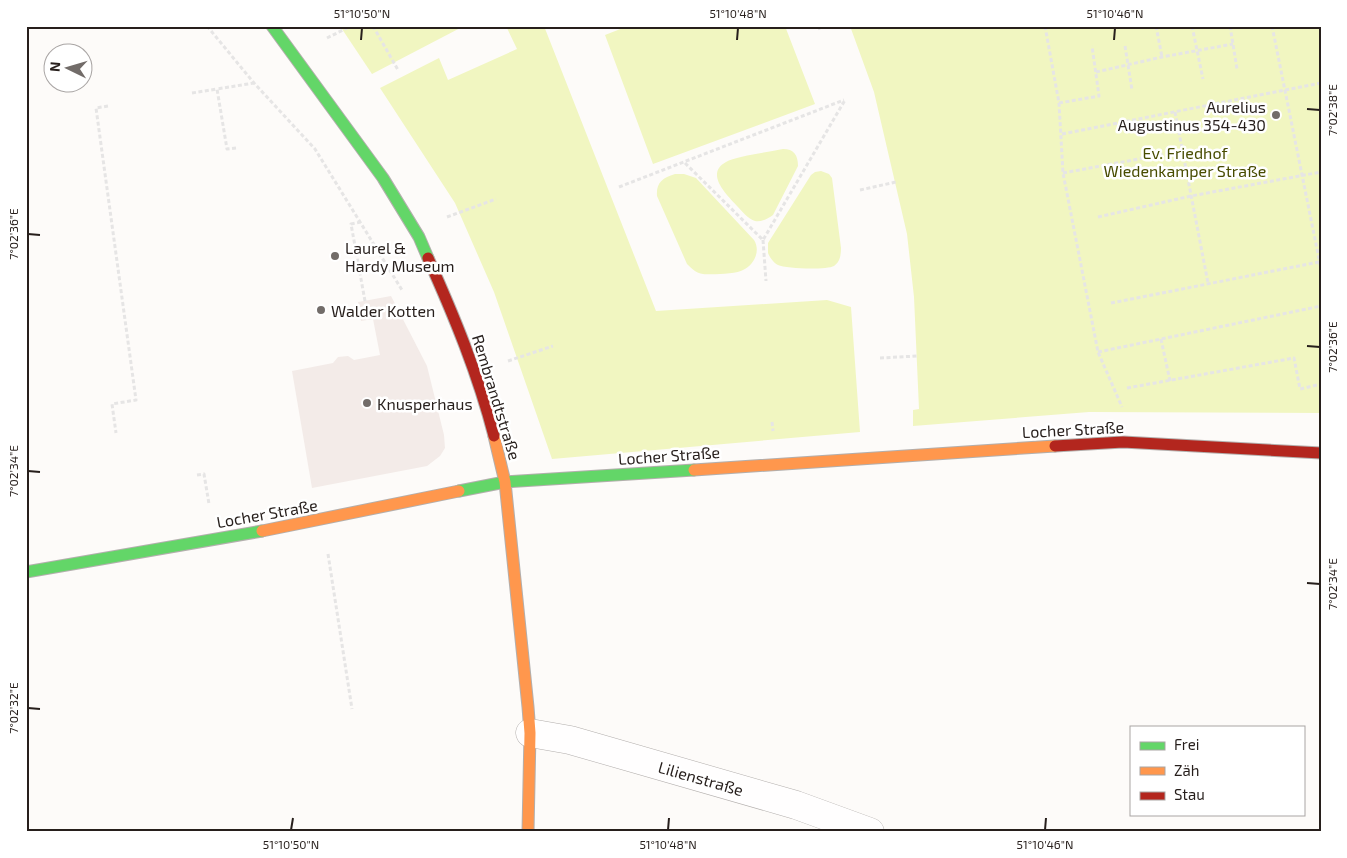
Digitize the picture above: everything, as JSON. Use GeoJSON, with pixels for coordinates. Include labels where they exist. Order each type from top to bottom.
{"type":"FeatureCollection","features":[{"type":"Feature","properties":{"kind":"street","name":"Rembrandtstraße"},"geometry":{"type":"LineString","coordinates":[[272,26],[384,178],[419,236],[454,315],[486,405],[505,482],[530,733],[528,832]]}},
{"type":"Feature","properties":{"kind":"street","name":"Locher Straße"},"geometry":{"type":"LineString","coordinates":[[26,572],[322,519],[505,482],[1123,442],[1321,453]]}},
{"type":"Feature","properties":{"kind":"street","name":"Lilienstraße"},"geometry":{"type":"LineString","coordinates":[[530,733],[570,740],[796,805],[870,832]]}},
{"type":"Feature","properties":{"kind":"path"},"geometry":{"type":"LineString","coordinates":[[207,26],[254,83],[315,148],[403,293]]}},
{"type":"Feature","properties":{"kind":"path"},"geometry":{"type":"LineString","coordinates":[[326,38],[352,26]]}},
{"type":"Feature","properties":{"kind":"path"},"geometry":{"type":"LineString","coordinates":[[373,26],[398,70]]}},
{"type":"Feature","properties":{"kind":"path"},"geometry":{"type":"LineString","coordinates":[[818,29],[823,26]]}},
{"type":"Feature","properties":{"kind":"path"},"geometry":{"type":"LineString","coordinates":[[1045,26],[1059,103],[1064,173],[1098,352],[1124,412],[1123,442]]}},
{"type":"Feature","properties":{"kind":"path"},"geometry":{"type":"LineString","coordinates":[[1156,26],[1162,57]]}},
{"type":"Feature","properties":{"kind":"path"},"geometry":{"type":"LineString","coordinates":[[1192,26],[1202,79]]}},
{"type":"Feature","properties":{"kind":"path"},"geometry":{"type":"LineString","coordinates":[[1230,26],[1237,69]]}},
{"type":"Feature","properties":{"kind":"path"},"geometry":{"type":"LineString","coordinates":[[1272,26],[1319,250],[1321,268]]}},
{"type":"Feature","properties":{"kind":"path"},"geometry":{"type":"LineString","coordinates":[[1096,72],[1233,44]]}},
{"type":"Feature","properties":{"kind":"path"},"geometry":{"type":"LineString","coordinates":[[1059,103],[1099,96],[1092,46]]}},
{"type":"Feature","properties":{"kind":"path"},"geometry":{"type":"LineString","coordinates":[[1126,46],[1132,90]]}},
{"type":"Feature","properties":{"kind":"path"},"geometry":{"type":"LineString","coordinates":[[192,93],[254,83]]}},
{"type":"Feature","properties":{"kind":"path"},"geometry":{"type":"LineString","coordinates":[[1062,134],[1321,83]]}},
{"type":"Feature","properties":{"kind":"path"},"geometry":{"type":"LineString","coordinates":[[217,89],[227,149],[236,148]]}},
{"type":"Feature","properties":{"kind":"path"},"geometry":{"type":"LineString","coordinates":[[619,188],[845,100],[763,240],[766,281]]}},
{"type":"Feature","properties":{"kind":"path"},"geometry":{"type":"LineString","coordinates":[[108,106],[96,108],[136,400],[112,404],[116,433]]}},
{"type":"Feature","properties":{"kind":"path"},"geometry":{"type":"LineString","coordinates":[[1174,112],[1208,283]]}},
{"type":"Feature","properties":{"kind":"path"},"geometry":{"type":"LineString","coordinates":[[1064,173],[1182,151]]}},
{"type":"Feature","properties":{"kind":"path"},"geometry":{"type":"LineString","coordinates":[[685,163],[763,240]]}},
{"type":"Feature","properties":{"kind":"path"},"geometry":{"type":"LineString","coordinates":[[1098,217],[1191,196],[1321,172]]}},
{"type":"Feature","properties":{"kind":"path"},"geometry":{"type":"LineString","coordinates":[[860,190],[896,182]]}},
{"type":"Feature","properties":{"kind":"path"},"geometry":{"type":"LineString","coordinates":[[446,218],[496,199]]}},
{"type":"Feature","properties":{"kind":"path"},"geometry":{"type":"LineString","coordinates":[[361,222],[351,224],[365,301]]}},
{"type":"Feature","properties":{"kind":"path"},"geometry":{"type":"LineString","coordinates":[[1111,303],[1320,262]]}},
{"type":"Feature","properties":{"kind":"path"},"geometry":{"type":"LineString","coordinates":[[1098,352],[1321,306]]}},
{"type":"Feature","properties":{"kind":"path"},"geometry":{"type":"LineString","coordinates":[[1161,339],[1170,381]]}},
{"type":"Feature","properties":{"kind":"path"},"geometry":{"type":"LineString","coordinates":[[508,362],[552,346]]}},
{"type":"Feature","properties":{"kind":"path"},"geometry":{"type":"LineString","coordinates":[[880,358],[917,356]]}},
{"type":"Feature","properties":{"kind":"path"},"geometry":{"type":"LineString","coordinates":[[1127,388],[1294,358],[1300,389],[1321,384]]}},
{"type":"Feature","properties":{"kind":"path"},"geometry":{"type":"LineString","coordinates":[[322,519],[352,709]]}},
{"type":"Feature","properties":{"kind":"shaded area","name":"Knusperhaus"},"geometry":{"type":"Polygon","coordinates":[[[391,296],[427,366],[444,435],[445,448],[440,456],[427,466],[312,488],[292,371],[333,363],[338,357],[348,356],[354,360],[380,355],[373,319],[361,321],[358,302],[391,296]]]}},
{"type":"Feature","properties":{"kind":"green space"},"geometry":{"type":"Polygon","coordinates":[[[340,26],[464,26],[372,74],[340,26]]]}},
{"type":"Feature","properties":{"kind":"green space"},"geometry":{"type":"Polygon","coordinates":[[[506,26],[544,26],[656,311],[827,300],[851,307],[860,432],[552,459],[494,292],[455,203],[380,88],[439,58],[448,80],[517,49],[506,26]]]}},
{"type":"Feature","properties":{"kind":"green space"},"geometry":{"type":"Polygon","coordinates":[[[628,26],[785,26],[815,104],[653,164],[605,35],[628,26]]]}},
{"type":"Feature","properties":{"kind":"green space","name":"Ev. Friedhof Wiedenkamper Straße"},"geometry":{"type":"Polygon","coordinates":[[[850,26],[1321,26],[1321,413],[1089,412],[913,426],[913,410],[919,409],[914,297],[907,234],[874,92],[850,26]]]}},
{"type":"Feature","properties":{"kind":"green space"},"geometry":{"type":"Polygon","coordinates":[[[783,149],[795,153],[798,166],[773,215],[762,221],[752,220],[728,197],[717,179],[717,173],[720,167],[731,160],[783,149]]]}},
{"type":"Feature","properties":{"kind":"green space"},"geometry":{"type":"Polygon","coordinates":[[[821,171],[829,174],[832,178],[841,248],[839,260],[834,266],[823,268],[797,268],[778,265],[768,253],[768,243],[811,175],[821,171]]]}},
{"type":"Feature","properties":{"kind":"green space"},"geometry":{"type":"Polygon","coordinates":[[[675,174],[684,174],[696,178],[754,240],[757,249],[755,257],[747,268],[724,274],[707,274],[696,272],[687,264],[657,196],[659,184],[667,177],[675,174]]]}},
{"type":"Feature","properties":{"kind":"traffic: fast"},"geometry":{"type":"LineString","coordinates":[[272,26],[383,178],[419,237],[428,258]]}},
{"type":"Feature","properties":{"kind":"traffic: fast"},"geometry":{"type":"LineString","coordinates":[[459,491],[505,482],[694,470]]}},
{"type":"Feature","properties":{"kind":"traffic: fast"},"geometry":{"type":"LineString","coordinates":[[26,572],[262,531]]}},
{"type":"Feature","properties":{"kind":"traffic: slow"},"geometry":{"type":"LineString","coordinates":[[494,436],[505,482],[528,707],[530,733],[528,832]]}},
{"type":"Feature","properties":{"kind":"traffic: slow"},"geometry":{"type":"LineString","coordinates":[[694,470],[1055,446]]}},
{"type":"Feature","properties":{"kind":"traffic: slow"},"geometry":{"type":"LineString","coordinates":[[262,531],[459,491]]}},
{"type":"Feature","properties":{"kind":"traffic: jam"},"geometry":{"type":"LineString","coordinates":[[428,258],[465,346],[481,390],[494,436]]}},
{"type":"Feature","properties":{"kind":"traffic: jam"},"geometry":{"type":"LineString","coordinates":[[1055,446],[1123,442],[1321,453]]}},
{"type":"Feature","properties":{"kind":"place","name":"Aurelius Augustinus 354-430"},"geometry":{"type":"Point","coordinates":[1276,115]}},
{"type":"Feature","properties":{"kind":"place","name":"Laurel & Hardy Museum"},"geometry":{"type":"Point","coordinates":[335,256]}},
{"type":"Feature","properties":{"kind":"place","name":"Walder Kotten"},"geometry":{"type":"Point","coordinates":[321,310]}},
{"type":"Feature","properties":{"kind":"place","name":"Knusperhaus"},"geometry":{"type":"Point","coordinates":[367,403]}}]}
